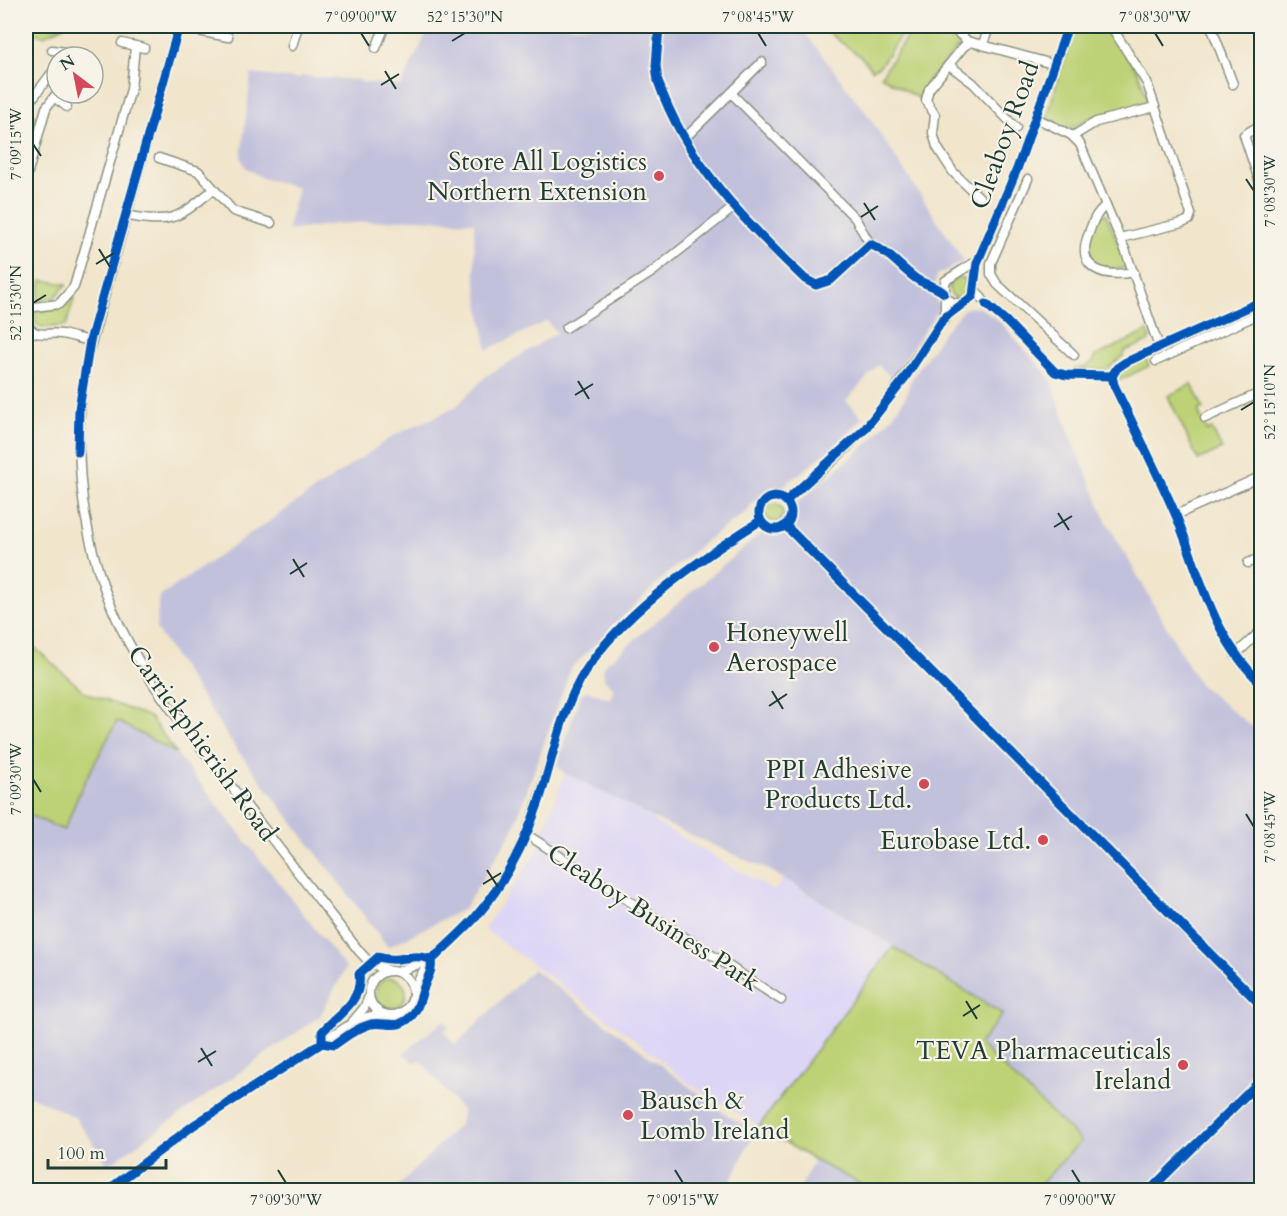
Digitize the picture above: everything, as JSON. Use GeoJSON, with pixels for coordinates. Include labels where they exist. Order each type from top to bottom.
{"type":"FeatureCollection","features":[{"type":"Feature","properties":{"kind":"street"},"geometry":{"type":"LineString","coordinates":[[179,26],[228,37]]}},
{"type":"Feature","properties":{"kind":"street","name":"Carrickphierish Road"},"geometry":{"type":"LineString","coordinates":[[179,26],[90,341],[80,409],[79,473],[89,537],[114,614],[139,661],[163,698],[358,951],[370,963],[393,971]]}},
{"type":"Feature","properties":{"kind":"street"},"geometry":{"type":"LineString","coordinates":[[292,46],[298,26]]}},
{"type":"Feature","properties":{"kind":"street"},"geometry":{"type":"LineString","coordinates":[[376,48],[385,26]]}},
{"type":"Feature","properties":{"kind":"street"},"geometry":{"type":"LineString","coordinates":[[659,26],[656,66],[658,81],[710,179],[733,208],[800,274],[816,285],[827,283],[870,244]]}},
{"type":"Feature","properties":{"kind":"street"},"geometry":{"type":"LineString","coordinates":[[949,26],[969,42],[1053,64]]}},
{"type":"Feature","properties":{"kind":"street"},"geometry":{"type":"LineString","coordinates":[[983,44],[990,26]]}},
{"type":"Feature","properties":{"kind":"street","name":"Cleaboy Road"},"geometry":{"type":"LineString","coordinates":[[974,285],[979,259],[1007,194],[1068,26]]}},
{"type":"Feature","properties":{"kind":"street"},"geometry":{"type":"LineString","coordinates":[[1111,26],[1140,70],[1155,107],[1190,217],[1182,223],[1120,238]]}},
{"type":"Feature","properties":{"kind":"street"},"geometry":{"type":"LineString","coordinates":[[1211,26],[1233,84]]}},
{"type":"Feature","properties":{"kind":"street"},"geometry":{"type":"LineString","coordinates":[[969,42],[926,94],[926,101],[936,115],[934,140],[953,172],[981,199]]}},
{"type":"Feature","properties":{"kind":"street"},"geometry":{"type":"LineString","coordinates":[[26,308],[53,306],[65,300],[74,287],[131,89],[139,47],[122,43]]}},
{"type":"Feature","properties":{"kind":"street"},"geometry":{"type":"LineString","coordinates":[[686,137],[762,62]]}},
{"type":"Feature","properties":{"kind":"street"},"geometry":{"type":"LineString","coordinates":[[949,65],[975,86],[1016,128]]}},
{"type":"Feature","properties":{"kind":"street"},"geometry":{"type":"LineString","coordinates":[[26,107],[45,82]]}},
{"type":"Feature","properties":{"kind":"street"},"geometry":{"type":"LineString","coordinates":[[731,93],[858,222],[870,244],[887,253],[914,277],[945,295],[953,303],[986,304]]}},
{"type":"Feature","properties":{"kind":"street"},"geometry":{"type":"LineString","coordinates":[[26,179],[48,105]]}},
{"type":"Feature","properties":{"kind":"street"},"geometry":{"type":"LineString","coordinates":[[1073,136],[1096,122],[1155,107]]}},
{"type":"Feature","properties":{"kind":"street"},"geometry":{"type":"LineString","coordinates":[[1036,118],[1073,136],[1081,148],[1134,272],[1159,347]]}},
{"type":"Feature","properties":{"kind":"street"},"geometry":{"type":"LineString","coordinates":[[1262,124],[1245,133],[1262,189]]}},
{"type":"Feature","properties":{"kind":"street"},"geometry":{"type":"LineString","coordinates":[[159,158],[198,171],[233,211],[271,223]]}},
{"type":"Feature","properties":{"kind":"street"},"geometry":{"type":"LineString","coordinates":[[1028,179],[993,259],[992,277],[1044,330],[1074,355]]}},
{"type":"Feature","properties":{"kind":"street"},"geometry":{"type":"LineString","coordinates":[[125,214],[155,220],[172,219],[184,213],[214,189]]}},
{"type":"Feature","properties":{"kind":"street"},"geometry":{"type":"LineString","coordinates":[[1007,194],[1019,200]]}},
{"type":"Feature","properties":{"kind":"street"},"geometry":{"type":"LineString","coordinates":[[1106,205],[1094,218],[1084,244],[1085,256],[1101,273],[1113,275],[1134,272]]}},
{"type":"Feature","properties":{"kind":"street"},"geometry":{"type":"LineString","coordinates":[[566,328],[651,273],[733,208]]}},
{"type":"Feature","properties":{"kind":"street"},"geometry":{"type":"LineString","coordinates":[[26,256],[30,267],[26,278]]}},
{"type":"Feature","properties":{"kind":"street"},"geometry":{"type":"LineString","coordinates":[[925,283],[939,282],[979,259]]}},
{"type":"Feature","properties":{"kind":"street"},"geometry":{"type":"LineString","coordinates":[[952,275],[968,276],[986,304],[1055,372],[1066,375],[1112,376]]}},
{"type":"Feature","properties":{"kind":"street"},"geometry":{"type":"LineString","coordinates":[[944,318],[944,285],[952,275]]}},
{"type":"Feature","properties":{"kind":"street"},"geometry":{"type":"LineString","coordinates":[[786,501],[846,448],[873,420],[944,318],[973,296],[974,285]]}},
{"type":"Feature","properties":{"kind":"street"},"geometry":{"type":"LineString","coordinates":[[1112,376],[1122,364],[1262,301]]}},
{"type":"Feature","properties":{"kind":"street"},"geometry":{"type":"LineString","coordinates":[[1155,361],[1257,315]]}},
{"type":"Feature","properties":{"kind":"street"},"geometry":{"type":"LineString","coordinates":[[26,321],[32,332],[41,336],[60,333],[90,341]]}},
{"type":"Feature","properties":{"kind":"street"},"geometry":{"type":"LineString","coordinates":[[1206,326],[1210,336]]}},
{"type":"Feature","properties":{"kind":"street"},"geometry":{"type":"LineString","coordinates":[[1112,376],[1114,385],[1176,515],[1215,620],[1235,656],[1262,684]]}},
{"type":"Feature","properties":{"kind":"street"},"geometry":{"type":"LineString","coordinates":[[1205,418],[1262,392]]}},
{"type":"Feature","properties":{"kind":"street"},"geometry":{"type":"LineString","coordinates":[[1176,515],[1262,476]]}},
{"type":"Feature","properties":{"kind":"street"},"geometry":{"type":"LineString","coordinates":[[776,496],[786,501],[791,510],[785,525],[770,529],[760,521],[759,508],[765,500],[776,496]]}},
{"type":"Feature","properties":{"kind":"street"},"geometry":{"type":"LineString","coordinates":[[108,1191],[194,1125],[346,1027],[368,1017],[394,1015],[405,1010],[422,973],[440,952],[466,928],[490,898],[526,834],[567,710],[586,670],[618,633],[649,603],[704,558],[760,521]]}},
{"type":"Feature","properties":{"kind":"street"},"geometry":{"type":"LineString","coordinates":[[1248,563],[1262,557]]}},
{"type":"Feature","properties":{"kind":"street"},"geometry":{"type":"LineString","coordinates":[[1235,656],[1262,630]]}},
{"type":"Feature","properties":{"kind":"street","name":"Cleaboy Business Park"},"geometry":{"type":"LineString","coordinates":[[526,834],[781,1000]]}},
{"type":"Feature","properties":{"kind":"street","name":"Carrickphierish Road"},"geometry":{"type":"LineString","coordinates":[[358,951],[369,972],[369,992]]}},
{"type":"Feature","properties":{"kind":"street"},"geometry":{"type":"LineString","coordinates":[[346,1027],[364,1008],[378,975],[420,965],[440,952]]}},
{"type":"Feature","properties":{"kind":"street"},"geometry":{"type":"LineString","coordinates":[[393,971],[407,978],[413,991]]}},
{"type":"Feature","properties":{"kind":"street"},"geometry":{"type":"LineString","coordinates":[[369,992],[373,1006],[384,1014]]}},
{"type":"Feature","properties":{"kind":"shaded area"},"geometry":{"type":"Polygon","coordinates":[[[430,26],[800,26],[867,114],[964,261],[937,275],[933,294],[940,307],[892,378],[878,365],[846,401],[863,418],[839,443],[781,488],[774,487],[750,505],[749,510],[708,539],[666,575],[571,668],[513,830],[464,909],[388,947],[235,747],[156,629],[159,597],[393,436],[456,407],[486,376],[557,333],[547,321],[487,350],[475,278],[474,222],[414,219],[335,224],[287,231],[298,188],[262,178],[246,168],[241,158],[251,74],[299,79],[301,76],[359,80],[401,86],[430,26]]]}},
{"type":"Feature","properties":{"kind":"shaded area"},"geometry":{"type":"Polygon","coordinates":[[[981,308],[999,321],[1050,378],[1070,435],[1107,522],[1199,684],[1261,734],[1261,1190],[1035,1190],[1081,1141],[979,1044],[1003,1014],[773,872],[653,818],[563,772],[557,765],[581,694],[586,691],[592,692],[610,699],[614,688],[604,679],[603,666],[866,445],[892,417],[906,396],[910,382],[943,333],[964,309],[981,308]]]}},
{"type":"Feature","properties":{"kind":"shaded area"},"geometry":{"type":"Polygon","coordinates":[[[117,720],[176,753],[346,968],[320,1016],[108,1165],[76,1118],[26,1094],[26,814],[64,830],[81,789],[117,720]]]}},
{"type":"Feature","properties":{"kind":"shaded area"},"geometry":{"type":"Polygon","coordinates":[[[565,773],[652,818],[653,821],[772,890],[776,890],[783,879],[893,947],[759,1126],[691,1085],[637,1041],[484,929],[536,852],[565,773]]]}},
{"type":"Feature","properties":{"kind":"shaded area"},"geometry":{"type":"Polygon","coordinates":[[[533,969],[728,1116],[755,1131],[731,1181],[741,1190],[394,1190],[460,1124],[462,1111],[420,1060],[414,1063],[403,1053],[445,1020],[449,1027],[444,1032],[455,1045],[533,969]]]}},
{"type":"Feature","properties":{"kind":"shaded area"},"geometry":{"type":"Polygon","coordinates":[[[814,1160],[872,1190],[799,1190],[814,1160]]]}},
{"type":"Feature","properties":{"kind":"green space"},"geometry":{"type":"Polygon","coordinates":[[[26,26],[64,26],[44,36],[28,32],[26,26]]]}},
{"type":"Feature","properties":{"kind":"green space"},"geometry":{"type":"Polygon","coordinates":[[[823,26],[907,26],[880,66],[872,70],[861,57],[823,26]]]}},
{"type":"Feature","properties":{"kind":"green space"},"geometry":{"type":"Polygon","coordinates":[[[914,26],[935,28],[943,26],[963,42],[927,82],[920,99],[881,76],[914,26]]]}},
{"type":"Feature","properties":{"kind":"green space"},"geometry":{"type":"Polygon","coordinates":[[[1077,26],[1106,26],[1139,74],[1148,102],[1144,106],[1090,118],[1069,129],[1047,118],[1061,68],[1077,26]]]}},
{"type":"Feature","properties":{"kind":"green space"},"geometry":{"type":"Polygon","coordinates":[[[30,108],[38,120],[26,165],[26,113],[30,108]]]}},
{"type":"Feature","properties":{"kind":"green space"},"geometry":{"type":"Polygon","coordinates":[[[1102,214],[1106,214],[1128,268],[1104,270],[1092,259],[1090,236],[1102,214]]]}},
{"type":"Feature","properties":{"kind":"green space"},"geometry":{"type":"Polygon","coordinates":[[[959,278],[966,281],[969,288],[966,295],[959,298],[952,295],[949,288],[952,281],[959,278]]]}},
{"type":"Feature","properties":{"kind":"green space"},"geometry":{"type":"Polygon","coordinates":[[[42,280],[67,284],[53,299],[37,301],[42,280]]]}},
{"type":"Feature","properties":{"kind":"green space"},"geometry":{"type":"Polygon","coordinates":[[[75,295],[66,326],[46,327],[36,324],[34,312],[61,308],[75,295]]]}},
{"type":"Feature","properties":{"kind":"green space"},"geometry":{"type":"Polygon","coordinates":[[[1148,331],[1150,337],[1148,342],[1124,351],[1123,356],[1106,370],[1074,369],[1084,368],[1095,360],[1094,357],[1148,331]]]}},
{"type":"Feature","properties":{"kind":"green space"},"geometry":{"type":"Polygon","coordinates":[[[1145,358],[1149,366],[1120,380],[1120,370],[1145,358]]]}},
{"type":"Feature","properties":{"kind":"green space"},"geometry":{"type":"Polygon","coordinates":[[[1192,384],[1203,408],[1198,411],[1207,431],[1212,429],[1222,449],[1198,460],[1168,396],[1192,384]]]}},
{"type":"Feature","properties":{"kind":"green space"},"geometry":{"type":"Polygon","coordinates":[[[774,504],[780,507],[783,513],[780,519],[774,522],[768,519],[765,513],[768,507],[774,504]]]}},
{"type":"Feature","properties":{"kind":"green space"},"geometry":{"type":"Polygon","coordinates":[[[26,640],[86,693],[150,717],[176,753],[117,721],[81,789],[64,830],[26,814],[26,640]]]}},
{"type":"Feature","properties":{"kind":"green space"},"geometry":{"type":"Polygon","coordinates":[[[893,947],[1003,1014],[979,1044],[1081,1141],[1035,1190],[872,1190],[814,1160],[759,1126],[893,947]]]}},
{"type":"Feature","properties":{"kind":"green space"},"geometry":{"type":"Polygon","coordinates":[[[391,978],[402,982],[406,993],[402,1004],[391,1008],[380,1004],[376,993],[380,982],[391,978]]]}},
{"type":"Feature","properties":{"kind":"cycle path"},"geometry":{"type":"LineString","coordinates":[[78,452],[79,409],[90,341],[179,26]]}},
{"type":"Feature","properties":{"kind":"cycle path"},"geometry":{"type":"LineString","coordinates":[[659,26],[656,66],[658,81],[684,138],[719,189],[805,279],[816,285],[831,280],[870,244],[888,255],[918,280],[944,293]]}},
{"type":"Feature","properties":{"kind":"cycle path"},"geometry":{"type":"LineString","coordinates":[[786,501],[864,430],[902,382],[944,318],[973,296],[977,263],[1017,169],[1068,26]]}},
{"type":"Feature","properties":{"kind":"cycle path"},"geometry":{"type":"LineString","coordinates":[[1112,376],[1117,368],[1126,362],[1262,301]]}},
{"type":"Feature","properties":{"kind":"cycle path"},"geometry":{"type":"LineString","coordinates":[[986,304],[1007,322],[1055,372],[1066,375],[1112,376]]}},
{"type":"Feature","properties":{"kind":"cycle path"},"geometry":{"type":"LineString","coordinates":[[1112,376],[1114,385],[1177,518],[1220,627],[1231,647],[1262,684]]}},
{"type":"Feature","properties":{"kind":"cycle path"},"geometry":{"type":"LineString","coordinates":[[775,497],[786,502],[791,513],[786,524],[775,529],[764,524],[759,513],[764,502],[775,497]]}},
{"type":"Feature","properties":{"kind":"cycle path"},"geometry":{"type":"LineString","coordinates":[[322,1043],[334,1045],[366,1026],[399,1024],[414,1014],[430,971],[431,961],[469,925],[484,907],[519,850],[538,804],[567,710],[580,680],[595,657],[614,634],[661,591],[686,571],[760,521]]}},
{"type":"Feature","properties":{"kind":"cycle path"},"geometry":{"type":"LineString","coordinates":[[785,525],[1262,1006]]}},
{"type":"Feature","properties":{"kind":"cycle path"},"geometry":{"type":"LineString","coordinates":[[322,1043],[322,1032],[342,1013],[357,992],[359,974],[378,957],[430,959],[438,954]]}},
{"type":"Feature","properties":{"kind":"cycle path"},"geometry":{"type":"LineString","coordinates":[[108,1190],[194,1125],[322,1043]]}},
{"type":"Feature","properties":{"kind":"cycle path"},"geometry":{"type":"LineString","coordinates":[[1150,1190],[1262,1079]]}},
{"type":"Feature","properties":{"kind":"place","name":"Store All Logistics Northern Extension"},"geometry":{"type":"Point","coordinates":[659,176]}},
{"type":"Feature","properties":{"kind":"place","name":"Honeywell Aerospace"},"geometry":{"type":"Point","coordinates":[714,647]}},
{"type":"Feature","properties":{"kind":"place","name":"PPI Adhesive Products Ltd."},"geometry":{"type":"Point","coordinates":[924,784]}},
{"type":"Feature","properties":{"kind":"place","name":"Eurobase Ltd."},"geometry":{"type":"Point","coordinates":[1043,840]}},
{"type":"Feature","properties":{"kind":"place","name":"TEVA Pharmaceuticals Ireland"},"geometry":{"type":"Point","coordinates":[1183,1065]}},
{"type":"Feature","properties":{"kind":"place","name":"Bausch & Lomb Ireland"},"geometry":{"type":"Point","coordinates":[628,1115]}}]}
